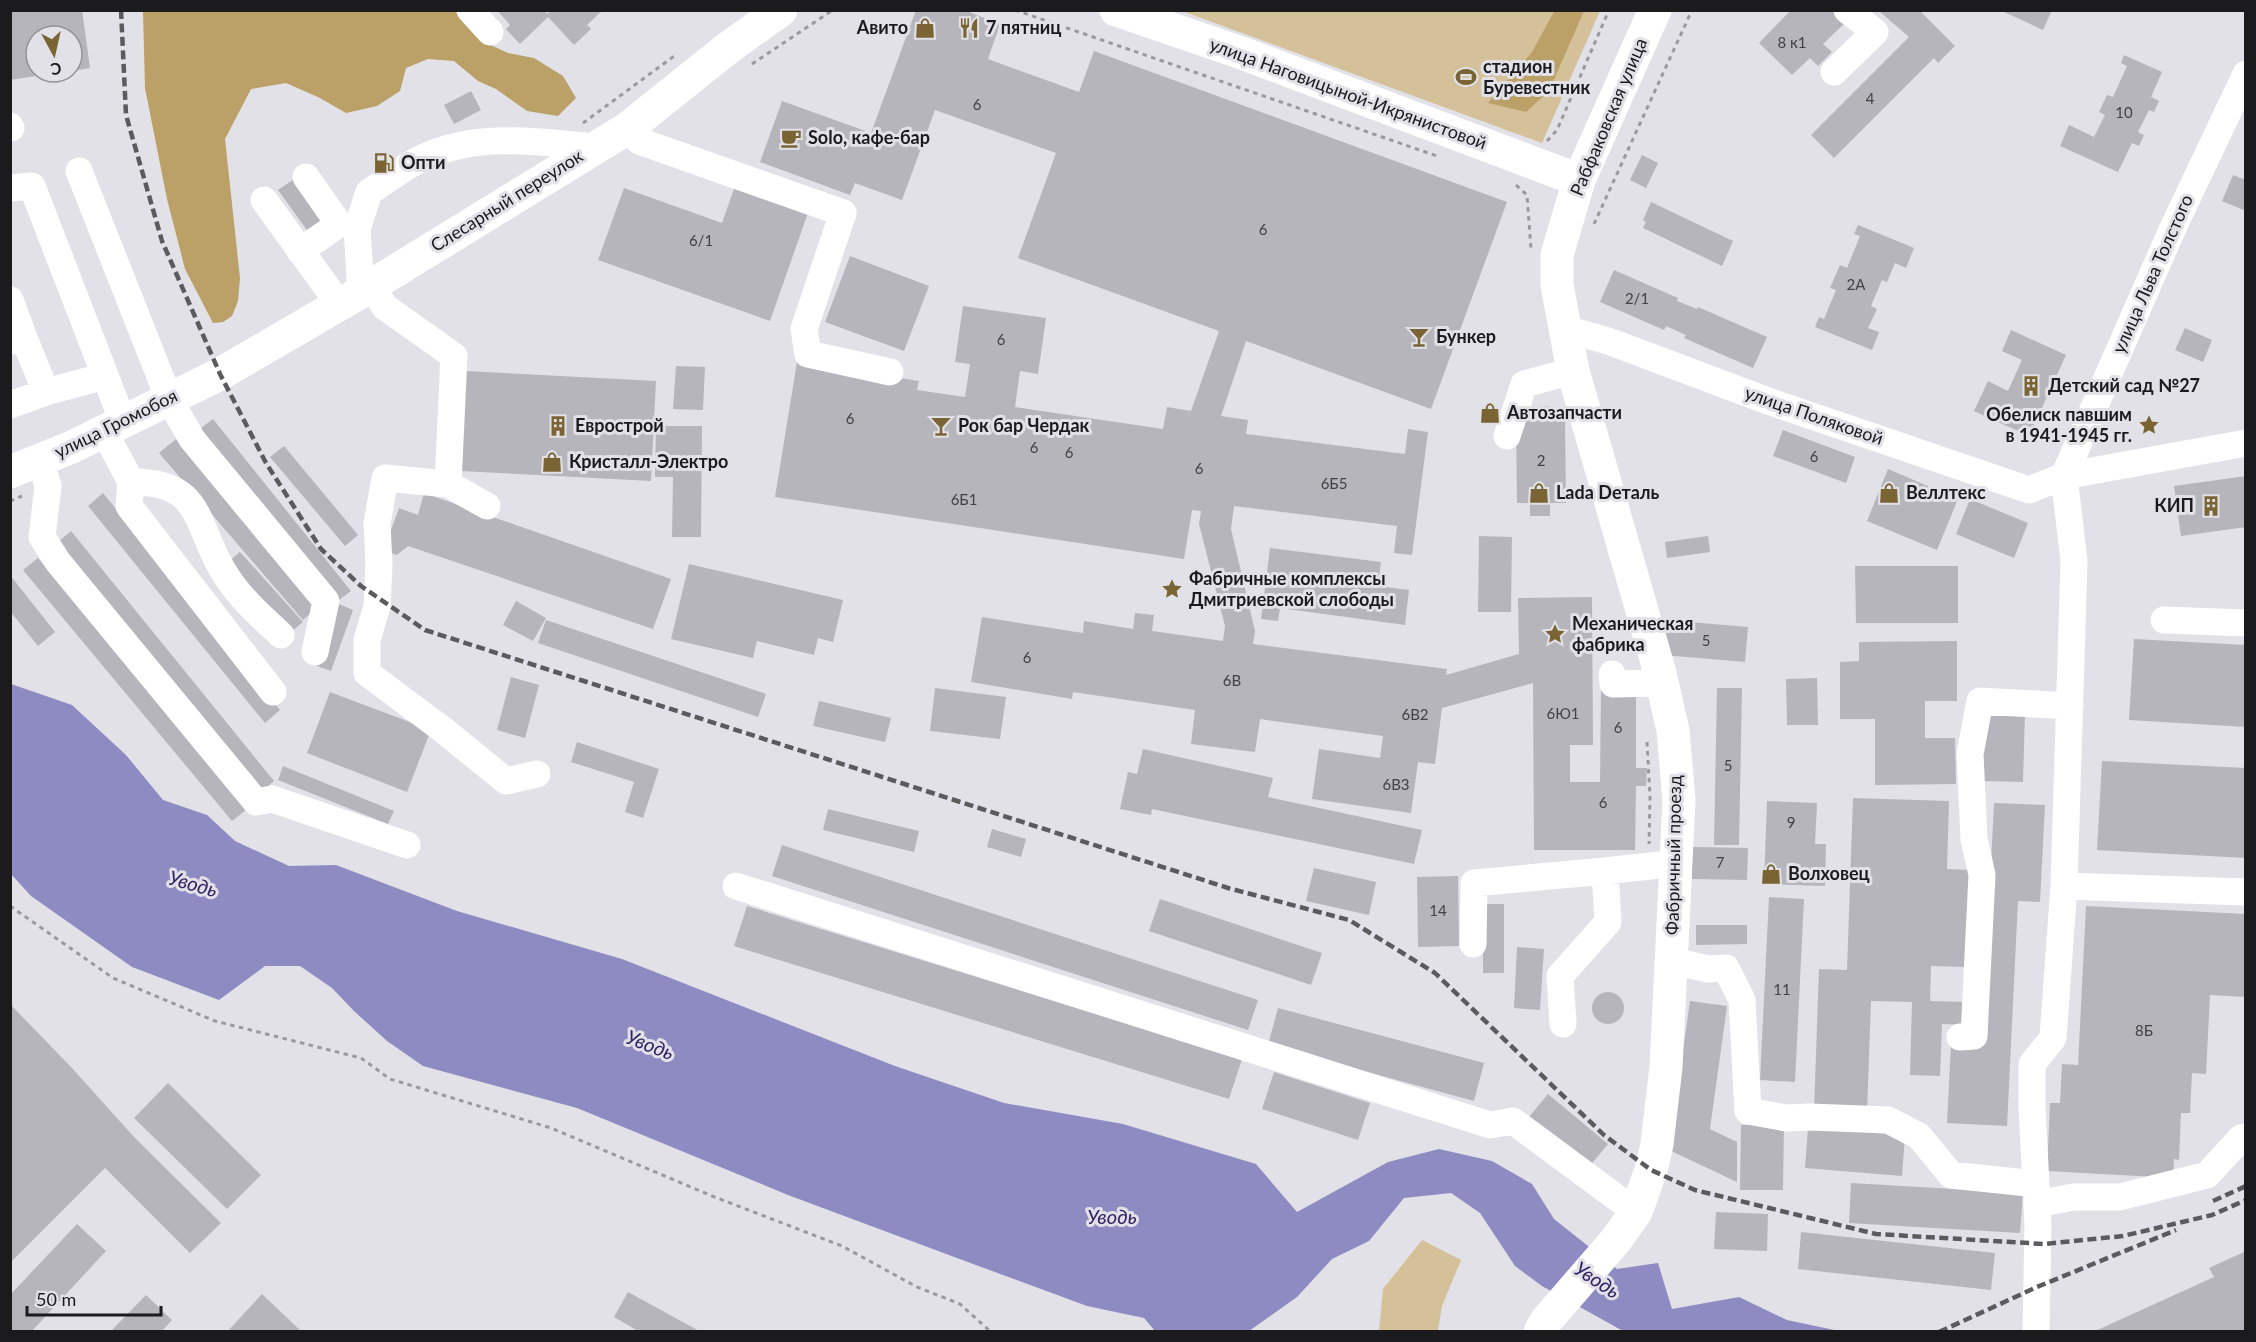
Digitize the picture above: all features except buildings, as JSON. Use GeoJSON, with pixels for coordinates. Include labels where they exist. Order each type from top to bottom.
{"type":"FeatureCollection","features":[{"type":"Feature","properties":{"kind":"main road","name":"Слесарный переулок"},"geometry":{"type":"LineString","coordinates":[[220,374],[357,294],[628,128],[728,48],[781,10]]}},
{"type":"Feature","properties":{"kind":"main road","name":"улица Наговицыной-Икрянистовой"},"geometry":{"type":"LineString","coordinates":[[1116,10],[1239,52],[1579,180]]}},
{"type":"Feature","properties":{"kind":"main road","name":"Рабфаковская улица"},"geometry":{"type":"LineString","coordinates":[[1564,331],[1557,285],[1557,255],[1579,180],[1655,10]]}},
{"type":"Feature","properties":{"kind":"main road","name":"Фабричный проезд"},"geometry":{"type":"LineString","coordinates":[[1543,1326],[1616,1240],[1636,1212],[1651,1170],[1657,1143],[1666,1066],[1672,961],[1663,864],[1679,800],[1673,731],[1662,683],[1564,331]]}},
{"type":"Feature","properties":{"kind":"main road","name":"улица Громобоя"},"geometry":{"type":"LineString","coordinates":[[25,466],[220,374]]}},
{"type":"Feature","properties":{"kind":"street"},"geometry":{"type":"LineString","coordinates":[[470,10],[490,32]]}},
{"type":"Feature","properties":{"kind":"street"},"geometry":{"type":"LineString","coordinates":[[1834,72],[1875,32],[1847,10]]}},
{"type":"Feature","properties":{"kind":"street","name":"улица Льва Толстого"},"geometry":{"type":"LineString","coordinates":[[2064,476],[2172,230],[2246,74]]}},
{"type":"Feature","properties":{"kind":"street"},"geometry":{"type":"LineString","coordinates":[[628,128],[639,141],[843,213],[804,329],[808,354],[890,372]]}},
{"type":"Feature","properties":{"kind":"street"},"geometry":{"type":"LineString","coordinates":[[357,294],[357,229],[369,192],[421,159],[467,144],[515,139],[595,147]]}},
{"type":"Feature","properties":{"kind":"street"},"geometry":{"type":"LineString","coordinates":[[79,171],[170,399],[192,439],[327,601],[315,652]]}},
{"type":"Feature","properties":{"kind":"street"},"geometry":{"type":"LineString","coordinates":[[300,251],[339,224],[306,177]]}},
{"type":"Feature","properties":{"kind":"street"},"geometry":{"type":"LineString","coordinates":[[10,188],[32,186],[105,376],[114,426],[131,482],[129,506],[273,692]]}},
{"type":"Feature","properties":{"kind":"street"},"geometry":{"type":"LineString","coordinates":[[264,200],[300,251],[357,294],[385,307],[454,357],[448,484]]}},
{"type":"Feature","properties":{"kind":"street"},"geometry":{"type":"LineString","coordinates":[[10,300],[15,337],[46,392]]}},
{"type":"Feature","properties":{"kind":"street","name":"улица Поляковой"},"geometry":{"type":"LineString","coordinates":[[1564,331],[1611,342],[1768,401],[2029,490],[2064,476],[2246,443]]}},
{"type":"Feature","properties":{"kind":"street"},"geometry":{"type":"LineString","coordinates":[[1507,436],[1524,384],[1573,370]]}},
{"type":"Feature","properties":{"kind":"street"},"geometry":{"type":"LineString","coordinates":[[10,405],[46,392],[105,376]]}},
{"type":"Feature","properties":{"kind":"street"},"geometry":{"type":"LineString","coordinates":[[25,466],[48,486],[42,537],[58,562],[256,802],[272,799],[407,845]]}},
{"type":"Feature","properties":{"kind":"street"},"geometry":{"type":"LineString","coordinates":[[2036,1332],[2037,1194],[2032,1064],[2053,1038],[2064,886],[2070,706],[2074,561],[2064,476]]}},
{"type":"Feature","properties":{"kind":"street"},"geometry":{"type":"LineString","coordinates":[[487,506],[448,484],[385,478],[378,524],[379,564],[376,606],[367,640],[367,673],[506,781],[537,774]]}},
{"type":"Feature","properties":{"kind":"street"},"geometry":{"type":"LineString","coordinates":[[131,482],[149,482],[169,487],[189,499],[227,577],[254,610],[281,635]]}},
{"type":"Feature","properties":{"kind":"street"},"geometry":{"type":"LineString","coordinates":[[2164,620],[2246,623]]}},
{"type":"Feature","properties":{"kind":"street"},"geometry":{"type":"LineString","coordinates":[[1612,674],[1613,684],[1662,683]]}},
{"type":"Feature","properties":{"kind":"street"},"geometry":{"type":"LineString","coordinates":[[1960,1037],[1974,1036],[1982,875],[1974,839],[1970,754],[1980,701],[2070,706]]}},
{"type":"Feature","properties":{"kind":"street"},"geometry":{"type":"LineString","coordinates":[[1473,944],[1474,883],[1663,864]]}},
{"type":"Feature","properties":{"kind":"street"},"geometry":{"type":"LineString","coordinates":[[1563,1024],[1560,976],[1608,922],[1605,871]]}},
{"type":"Feature","properties":{"kind":"street"},"geometry":{"type":"LineString","coordinates":[[736,886],[1490,1125],[1513,1122],[1636,1212]]}},
{"type":"Feature","properties":{"kind":"street"},"geometry":{"type":"LineString","coordinates":[[2064,886],[2246,892]]}},
{"type":"Feature","properties":{"kind":"street"},"geometry":{"type":"LineString","coordinates":[[1672,961],[1708,969],[1726,968],[1742,1000],[1748,1111],[1786,1118],[1888,1120],[1919,1136],[1951,1175],[2037,1194],[2120,1197],[2207,1175],[2246,1137]]}},
{"type":"Feature","properties":{"kind":"path"},"geometry":{"type":"LineString","coordinates":[[1015,10],[1445,158]]}},
{"type":"Feature","properties":{"kind":"path"},"geometry":{"type":"LineString","coordinates":[[1544,142],[1550,139],[1557,130],[1609,10]]}},
{"type":"Feature","properties":{"kind":"path"},"geometry":{"type":"LineString","coordinates":[[1591,230],[1628,155],[1692,10]]}},
{"type":"Feature","properties":{"kind":"path"},"geometry":{"type":"LineString","coordinates":[[1513,182],[1527,195],[1532,260]]}},
{"type":"Feature","properties":{"kind":"path"},"geometry":{"type":"LineString","coordinates":[[1646,733],[1650,796],[1663,864]]}},
{"type":"Feature","properties":{"kind":"path"},"geometry":{"type":"LineString","coordinates":[[10,906],[113,978],[215,1021],[360,1058],[390,1079],[551,1128],[712,1196],[842,1246],[918,1287],[960,1304],[991,1332]]}},
{"type":"Feature","properties":{"kind":"shaded area"},"geometry":{"type":"Polygon","coordinates":[[[1555,10],[1584,11],[1549,91],[1526,112],[1488,103],[1532,52],[1555,10]]]}},
{"type":"Feature","properties":{"kind":"shaded area"},"geometry":{"type":"Polygon","coordinates":[[[143,11],[455,11],[482,41],[508,53],[534,58],[563,76],[576,98],[558,116],[527,111],[496,89],[478,81],[454,61],[428,59],[406,68],[400,91],[377,106],[346,113],[286,83],[251,89],[225,139],[240,278],[238,301],[232,316],[223,322],[213,323],[185,269],[167,199],[145,88],[143,11]]]}},
{"type":"Feature","properties":{"kind":"shaded area","name":"стадион Буревестник"},"geometry":{"type":"Polygon","coordinates":[[[1182,11],[1600,11],[1542,143],[1182,11]]]}},
{"type":"Feature","properties":{"kind":"shaded area"},"geometry":{"type":"Polygon","coordinates":[[[1422,1240],[1461,1260],[1442,1306],[1438,1331],[1379,1331],[1383,1289],[1422,1240]]]}},
{"type":"Feature","properties":{"kind":"water","name":"Уводь"},"geometry":{"type":"Polygon","coordinates":[[[11,684],[72,705],[126,755],[163,800],[207,815],[235,841],[289,866],[336,865],[457,911],[622,959],[895,1066],[1004,1103],[1123,1124],[1256,1164],[1297,1212],[1388,1162],[1439,1149],[1492,1161],[1532,1184],[1554,1219],[1617,1269],[1658,1263],[1672,1309],[1739,1297],[1787,1320],[1839,1331],[1623,1331],[1542,1286],[1515,1266],[1480,1213],[1451,1193],[1404,1198],[1369,1241],[1332,1259],[1297,1297],[1249,1331],[1155,1331],[1144,1318],[1087,1306],[965,1261],[788,1195],[577,1108],[423,1066],[387,1041],[332,988],[300,966],[265,966],[219,1000],[132,967],[31,896],[11,874],[11,684]]]}},
{"type":"Feature","properties":{"kind":"railway"},"geometry":{"type":"LineString","coordinates":[[121,10],[126,115],[162,241],[220,374],[266,463],[321,549],[361,586],[425,630],[1228,888],[1349,920],[1435,973],[1604,1135],[1651,1170],[1695,1190],[1876,1234],[2044,1244],[2123,1236],[2212,1215],[2246,1200]]}},
{"type":"Feature","properties":{"kind":"railway"},"geometry":{"type":"LineString","coordinates":[[2213,1201],[2246,1186]]}},
{"type":"Feature","properties":{"kind":"railway"},"geometry":{"type":"LineString","coordinates":[[1939,1332],[2037,1287],[2176,1230]]}},
{"type":"Feature","properties":{"kind":"place","name":"Авито"},"geometry":{"type":"Point","coordinates":[925,28]}},
{"type":"Feature","properties":{"kind":"place","name":"7 пятниц"},"geometry":{"type":"Point","coordinates":[969,28]}},
{"type":"Feature","properties":{"kind":"place","name":"стадион Буревестник"},"geometry":{"type":"Point","coordinates":[1466,77]}},
{"type":"Feature","properties":{"kind":"place","name":"Solo, кафе-бар"},"geometry":{"type":"Point","coordinates":[791,138]}},
{"type":"Feature","properties":{"kind":"place","name":"Опти"},"geometry":{"type":"Point","coordinates":[384,163]}},
{"type":"Feature","properties":{"kind":"place","name":"Бункер"},"geometry":{"type":"Point","coordinates":[1419,337]}},
{"type":"Feature","properties":{"kind":"place","name":"Детский сад №27"},"geometry":{"type":"Point","coordinates":[2031,386]}},
{"type":"Feature","properties":{"kind":"place","name":"Автозапчасти"},"geometry":{"type":"Point","coordinates":[1490,413]}},
{"type":"Feature","properties":{"kind":"place","name":"Обелиск павшим в 1941-1945 гг."},"geometry":{"type":"Point","coordinates":[2149,425]}},
{"type":"Feature","properties":{"kind":"place","name":"Еврострой"},"geometry":{"type":"Point","coordinates":[558,426]}},
{"type":"Feature","properties":{"kind":"place","name":"Рок бар Чердак"},"geometry":{"type":"Point","coordinates":[941,426]}},
{"type":"Feature","properties":{"kind":"place","name":"Кристалл-Электро"},"geometry":{"type":"Point","coordinates":[552,462]}},
{"type":"Feature","properties":{"kind":"place","name":"Lada Dеталь"},"geometry":{"type":"Point","coordinates":[1539,493]}},
{"type":"Feature","properties":{"kind":"place","name":"Веллтекс"},"geometry":{"type":"Point","coordinates":[1889,493]}},
{"type":"Feature","properties":{"kind":"place","name":"КИП"},"geometry":{"type":"Point","coordinates":[2211,506]}},
{"type":"Feature","properties":{"kind":"place","name":"Фабричные комплексы Дмитриевской слободы"},"geometry":{"type":"Point","coordinates":[1172,589]}},
{"type":"Feature","properties":{"kind":"place","name":"Механическая фабрика"},"geometry":{"type":"Point","coordinates":[1555,634]}},
{"type":"Feature","properties":{"kind":"place","name":"Волховец"},"geometry":{"type":"Point","coordinates":[1771,874]}}]}
